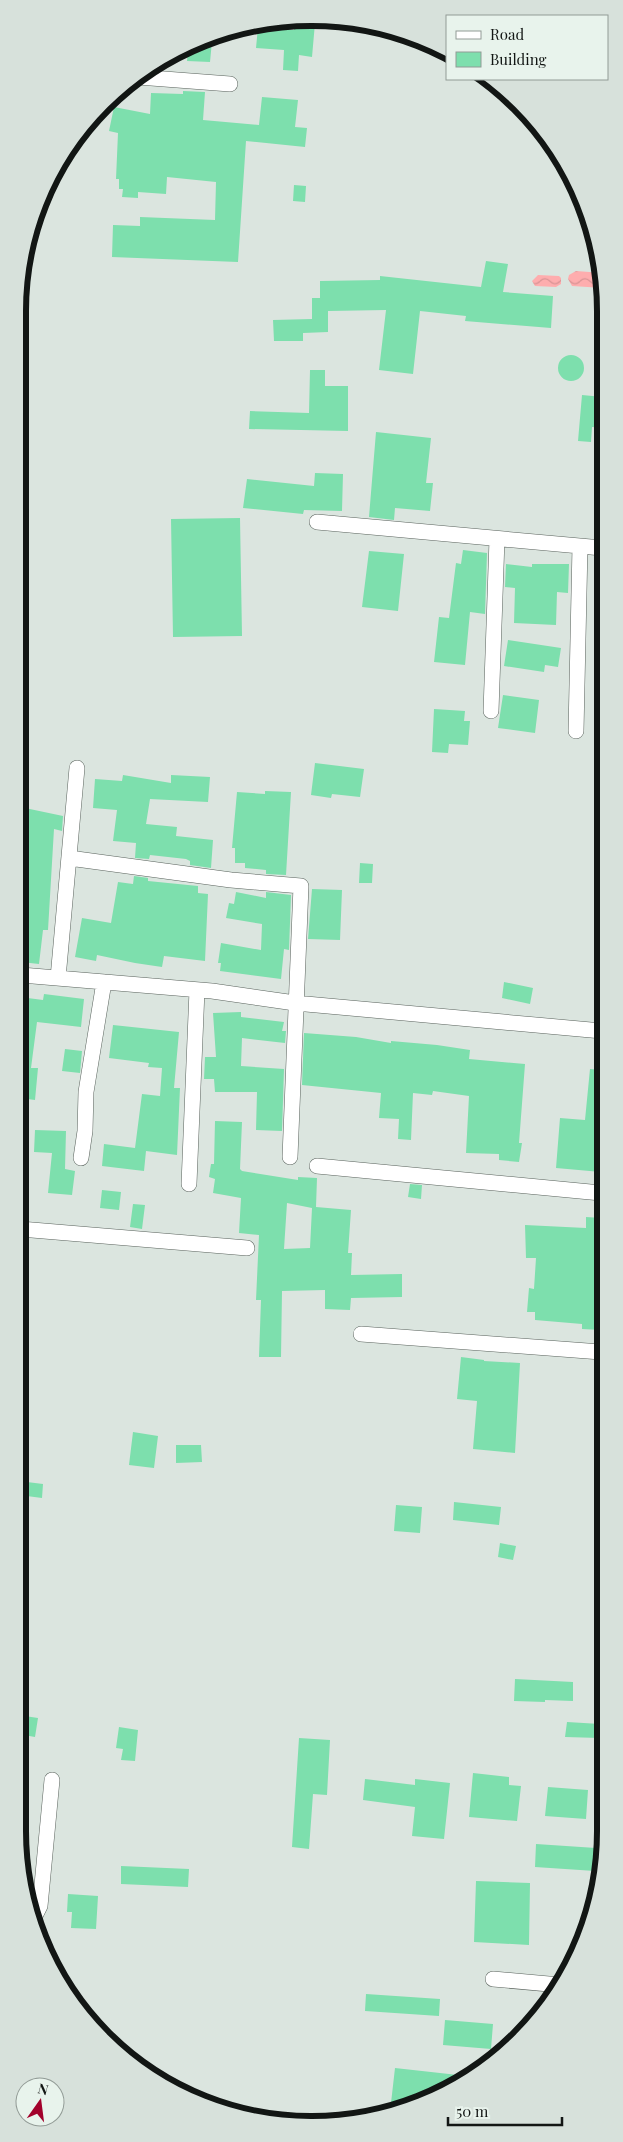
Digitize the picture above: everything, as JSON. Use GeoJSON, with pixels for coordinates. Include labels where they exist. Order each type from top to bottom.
{"type":"FeatureCollection","features":[{"type":"Feature","properties":{"kind":"street"},"geometry":{"type":"LineString","coordinates":[[148,78],[230,84]]}},
{"type":"Feature","properties":{"kind":"street"},"geometry":{"type":"LineString","coordinates":[[317,522],[597,548]]}},
{"type":"Feature","properties":{"kind":"street"},"geometry":{"type":"LineString","coordinates":[[491,711],[497,539]]}},
{"type":"Feature","properties":{"kind":"street"},"geometry":{"type":"LineString","coordinates":[[576,731],[580,546]]}},
{"type":"Feature","properties":{"kind":"street"},"geometry":{"type":"LineString","coordinates":[[58,978],[77,768]]}},
{"type":"Feature","properties":{"kind":"street"},"geometry":{"type":"LineString","coordinates":[[69,858],[231,880],[301,886],[290,1157]]}},
{"type":"Feature","properties":{"kind":"street"},"geometry":{"type":"LineString","coordinates":[[26,975],[197,990],[295,1003],[597,1031]]}},
{"type":"Feature","properties":{"kind":"street"},"geometry":{"type":"LineString","coordinates":[[81,1158],[85,1131],[86,1092],[104,982]]}},
{"type":"Feature","properties":{"kind":"street"},"geometry":{"type":"LineString","coordinates":[[189,1184],[197,990]]}},
{"type":"Feature","properties":{"kind":"street"},"geometry":{"type":"LineString","coordinates":[[317,1166],[597,1193]]}},
{"type":"Feature","properties":{"kind":"street"},"geometry":{"type":"LineString","coordinates":[[26,1230],[247,1248]]}},
{"type":"Feature","properties":{"kind":"street"},"geometry":{"type":"LineString","coordinates":[[361,1334],[597,1352]]}},
{"type":"Feature","properties":{"kind":"street"},"geometry":{"type":"LineString","coordinates":[[38,1910],[40,1906],[52,1780]]}},
{"type":"Feature","properties":{"kind":"street"},"geometry":{"type":"LineString","coordinates":[[493,1979],[552,1984]]}},
{"type":"Feature","properties":{"kind":"water"},"geometry":{"type":"Polygon","coordinates":[[[576,271],[594,272],[595,288],[572,286],[568,279],[569,275],[576,271]]]}},
{"type":"Feature","properties":{"kind":"water"},"geometry":{"type":"Polygon","coordinates":[[[538,275],[559,276],[561,284],[556,287],[535,286],[532,281],[538,275]]]}},
{"type":"Feature","properties":{"kind":"building"},"geometry":{"type":"Polygon","coordinates":[[[315,26],[312,57],[299,55],[298,71],[283,70],[284,50],[256,48],[258,32],[278,29],[294,30],[294,27],[315,26]]]}},
{"type":"Feature","properties":{"kind":"building"},"geometry":{"type":"Polygon","coordinates":[[[212,44],[210,62],[187,61],[188,55],[212,44]]]}},
{"type":"Feature","properties":{"kind":"building"},"geometry":{"type":"Polygon","coordinates":[[[183,91],[205,92],[203,120],[259,125],[262,97],[298,100],[295,127],[307,128],[305,147],[246,141],[238,262],[112,257],[113,225],[140,226],[140,217],[215,220],[216,182],[167,177],[166,194],[138,192],[138,198],[122,197],[123,189],[119,189],[119,179],[116,179],[118,133],[109,131],[114,107],[150,114],[151,93],[183,94],[183,91]]]}},
{"type":"Feature","properties":{"kind":"building"},"geometry":{"type":"Polygon","coordinates":[[[294,185],[306,186],[305,202],[293,201],[294,185]]]}},
{"type":"Feature","properties":{"kind":"building"},"geometry":{"type":"Polygon","coordinates":[[[486,261],[508,264],[503,292],[553,296],[551,328],[465,321],[466,316],[420,311],[413,374],[379,370],[386,310],[328,311],[328,332],[303,333],[303,341],[274,341],[273,320],[312,319],[312,298],[320,298],[320,281],[380,280],[380,276],[481,287],[486,261]]]}},
{"type":"Feature","properties":{"kind":"building"},"geometry":{"type":"Polygon","coordinates":[[[571,355],[580,359],[584,368],[580,377],[571,381],[562,377],[558,368],[562,359],[571,355]]]}},
{"type":"Feature","properties":{"kind":"building"},"geometry":{"type":"Polygon","coordinates":[[[310,370],[325,370],[325,386],[348,386],[348,431],[249,429],[250,411],[309,413],[310,370]]]}},
{"type":"Feature","properties":{"kind":"building"},"geometry":{"type":"Polygon","coordinates":[[[582,395],[597,396],[597,427],[592,427],[591,442],[578,441],[582,395]]]}},
{"type":"Feature","properties":{"kind":"building"},"geometry":{"type":"Polygon","coordinates":[[[376,432],[431,438],[426,483],[433,483],[430,511],[395,508],[394,520],[369,517],[376,432]]]}},
{"type":"Feature","properties":{"kind":"building"},"geometry":{"type":"Polygon","coordinates":[[[315,473],[343,474],[342,511],[304,510],[303,514],[243,508],[247,479],[314,486],[315,473]]]}},
{"type":"Feature","properties":{"kind":"building"},"geometry":{"type":"Polygon","coordinates":[[[240,518],[242,636],[173,637],[171,519],[240,518]]]}},
{"type":"Feature","properties":{"kind":"building"},"geometry":{"type":"Polygon","coordinates":[[[463,550],[487,553],[485,614],[470,612],[465,665],[434,662],[439,617],[449,618],[456,563],[461,564],[463,550]]]}},
{"type":"Feature","properties":{"kind":"building"},"geometry":{"type":"Polygon","coordinates":[[[369,551],[404,554],[398,611],[362,607],[369,551]]]}},
{"type":"Feature","properties":{"kind":"building"},"geometry":{"type":"Polygon","coordinates":[[[506,564],[532,567],[532,564],[569,564],[568,593],[557,592],[556,625],[514,623],[515,588],[505,587],[506,564]]]}},
{"type":"Feature","properties":{"kind":"building"},"geometry":{"type":"Polygon","coordinates":[[[508,640],[561,648],[558,667],[545,665],[544,672],[504,666],[508,640]]]}},
{"type":"Feature","properties":{"kind":"building"},"geometry":{"type":"Polygon","coordinates":[[[503,695],[539,700],[535,733],[498,728],[503,695]]]}},
{"type":"Feature","properties":{"kind":"building"},"geometry":{"type":"Polygon","coordinates":[[[434,709],[465,711],[464,721],[470,721],[468,745],[449,744],[448,753],[432,752],[434,709]]]}},
{"type":"Feature","properties":{"kind":"building"},"geometry":{"type":"Polygon","coordinates":[[[315,763],[364,769],[360,797],[332,794],[331,798],[311,795],[315,763]]]}},
{"type":"Feature","properties":{"kind":"building"},"geometry":{"type":"Polygon","coordinates":[[[123,775],[171,783],[171,775],[210,777],[208,802],[150,799],[146,824],[177,827],[176,836],[213,840],[211,868],[190,865],[190,861],[186,859],[150,855],[149,859],[135,858],[136,843],[113,841],[117,810],[93,808],[95,779],[122,781],[123,775]]]}},
{"type":"Feature","properties":{"kind":"building"},"geometry":{"type":"Polygon","coordinates":[[[265,791],[291,792],[286,875],[266,874],[266,870],[245,868],[245,863],[235,863],[235,848],[232,848],[237,792],[265,794],[265,791]]]}},
{"type":"Feature","properties":{"kind":"building"},"geometry":{"type":"Polygon","coordinates":[[[26,808],[63,816],[62,831],[54,829],[48,930],[43,930],[39,964],[26,963],[26,808]]]}},
{"type":"Feature","properties":{"kind":"building"},"geometry":{"type":"Polygon","coordinates":[[[360,863],[373,864],[372,883],[359,883],[360,863]]]}},
{"type":"Feature","properties":{"kind":"building"},"geometry":{"type":"Polygon","coordinates":[[[134,876],[148,878],[148,881],[198,886],[198,893],[208,894],[205,961],[164,956],[162,967],[97,955],[96,961],[75,957],[82,918],[111,923],[118,882],[133,884],[134,876]]]}},
{"type":"Feature","properties":{"kind":"building"},"geometry":{"type":"Polygon","coordinates":[[[312,889],[342,890],[340,940],[308,939],[312,889]]]}},
{"type":"Feature","properties":{"kind":"building"},"geometry":{"type":"Polygon","coordinates":[[[236,892],[266,898],[266,892],[291,895],[289,950],[284,949],[281,979],[220,971],[221,963],[218,963],[221,943],[261,950],[262,924],[226,918],[229,903],[234,904],[236,892]]]}},
{"type":"Feature","properties":{"kind":"building"},"geometry":{"type":"Polygon","coordinates":[[[504,982],[533,988],[530,1004],[502,998],[504,982]]]}},
{"type":"Feature","properties":{"kind":"building"},"geometry":{"type":"Polygon","coordinates":[[[44,994],[84,999],[81,1027],[37,1022],[31,1068],[38,1068],[35,1100],[26,1099],[26,998],[43,1000],[44,994]]]}},
{"type":"Feature","properties":{"kind":"building"},"geometry":{"type":"Polygon","coordinates":[[[241,1012],[241,1017],[284,1022],[282,1031],[286,1031],[285,1043],[242,1038],[241,1066],[284,1069],[282,1131],[256,1130],[257,1092],[215,1092],[214,1079],[204,1079],[205,1057],[216,1057],[213,1013],[241,1012]]]}},
{"type":"Feature","properties":{"kind":"building"},"geometry":{"type":"Polygon","coordinates":[[[113,1025],[179,1032],[174,1088],[180,1088],[177,1155],[146,1151],[144,1171],[102,1166],[104,1144],[135,1148],[142,1094],[160,1096],[162,1068],[148,1067],[149,1063],[109,1058],[113,1025]]]}},
{"type":"Feature","properties":{"kind":"building"},"geometry":{"type":"Polygon","coordinates":[[[304,1033],[356,1037],[391,1043],[391,1041],[437,1045],[470,1050],[469,1059],[525,1064],[519,1143],[522,1143],[519,1162],[499,1160],[499,1154],[466,1153],[469,1096],[433,1091],[432,1095],[413,1093],[411,1140],[398,1139],[399,1119],[379,1118],[381,1093],[302,1085],[304,1033]]]}},
{"type":"Feature","properties":{"kind":"building"},"geometry":{"type":"Polygon","coordinates":[[[65,1049],[82,1051],[80,1073],[62,1071],[65,1049]]]}},
{"type":"Feature","properties":{"kind":"building"},"geometry":{"type":"Polygon","coordinates":[[[590,1069],[597,1070],[597,1172],[556,1168],[560,1118],[585,1120],[590,1069]]]}},
{"type":"Feature","properties":{"kind":"building"},"geometry":{"type":"Polygon","coordinates":[[[215,1121],[242,1122],[240,1169],[242,1171],[298,1180],[298,1177],[317,1178],[316,1207],[351,1210],[348,1253],[352,1253],[351,1275],[402,1274],[402,1297],[351,1298],[350,1310],[325,1309],[325,1290],[282,1291],[281,1357],[259,1357],[261,1300],[256,1300],[259,1235],[239,1233],[241,1198],[213,1193],[215,1179],[209,1177],[211,1164],[214,1164],[215,1121]],[[287,1203],[284,1249],[310,1248],[312,1208],[287,1203]]]}},
{"type":"Feature","properties":{"kind":"building"},"geometry":{"type":"Polygon","coordinates":[[[35,1130],[66,1131],[65,1169],[75,1171],[72,1195],[48,1193],[52,1153],[34,1152],[35,1130]]]}},
{"type":"Feature","properties":{"kind":"building"},"geometry":{"type":"Polygon","coordinates":[[[410,1184],[422,1185],[421,1199],[408,1197],[410,1184]]]}},
{"type":"Feature","properties":{"kind":"building"},"geometry":{"type":"Polygon","coordinates":[[[102,1190],[121,1192],[119,1210],[100,1208],[102,1190]]]}},
{"type":"Feature","properties":{"kind":"building"},"geometry":{"type":"Polygon","coordinates":[[[133,1204],[145,1205],[142,1229],[130,1227],[133,1204]]]}},
{"type":"Feature","properties":{"kind":"building"},"geometry":{"type":"Polygon","coordinates":[[[586,1217],[597,1218],[597,1330],[582,1329],[582,1324],[535,1320],[535,1312],[527,1312],[529,1288],[534,1289],[536,1258],[526,1258],[525,1225],[586,1228],[586,1217]]]}},
{"type":"Feature","properties":{"kind":"building"},"geometry":{"type":"Polygon","coordinates":[[[461,1357],[484,1361],[520,1363],[515,1453],[473,1449],[477,1401],[457,1399],[461,1357]]]}},
{"type":"Feature","properties":{"kind":"building"},"geometry":{"type":"Polygon","coordinates":[[[133,1432],[158,1436],[154,1468],[129,1465],[133,1432]]]}},
{"type":"Feature","properties":{"kind":"building"},"geometry":{"type":"Polygon","coordinates":[[[176,1445],[201,1445],[202,1462],[176,1463],[176,1445]]]}},
{"type":"Feature","properties":{"kind":"building"},"geometry":{"type":"Polygon","coordinates":[[[26,1482],[43,1484],[42,1498],[26,1496],[26,1482]]]}},
{"type":"Feature","properties":{"kind":"building"},"geometry":{"type":"Polygon","coordinates":[[[454,1502],[501,1507],[499,1525],[453,1520],[454,1502]]]}},
{"type":"Feature","properties":{"kind":"building"},"geometry":{"type":"Polygon","coordinates":[[[396,1505],[422,1507],[420,1533],[394,1531],[396,1505]]]}},
{"type":"Feature","properties":{"kind":"building"},"geometry":{"type":"Polygon","coordinates":[[[500,1543],[516,1546],[513,1560],[498,1557],[500,1543]]]}},
{"type":"Feature","properties":{"kind":"building"},"geometry":{"type":"Polygon","coordinates":[[[515,1679],[573,1682],[573,1701],[514,1701],[515,1679]]]}},
{"type":"Feature","properties":{"kind":"building"},"geometry":{"type":"Polygon","coordinates":[[[26,1716],[38,1718],[35,1737],[26,1735],[26,1716]]]}},
{"type":"Feature","properties":{"kind":"building"},"geometry":{"type":"Polygon","coordinates":[[[567,1722],[597,1724],[597,1738],[565,1737],[567,1722]]]}},
{"type":"Feature","properties":{"kind":"building"},"geometry":{"type":"Polygon","coordinates":[[[119,1727],[138,1730],[135,1761],[121,1760],[123,1749],[116,1748],[119,1727]]]}},
{"type":"Feature","properties":{"kind":"building"},"geometry":{"type":"Polygon","coordinates":[[[299,1738],[330,1740],[327,1795],[313,1794],[309,1849],[292,1847],[299,1738]]]}},
{"type":"Feature","properties":{"kind":"building"},"geometry":{"type":"Polygon","coordinates":[[[473,1773],[509,1777],[509,1785],[521,1786],[517,1821],[469,1817],[473,1773]]]}},
{"type":"Feature","properties":{"kind":"building"},"geometry":{"type":"Polygon","coordinates":[[[365,1779],[415,1785],[415,1779],[450,1783],[444,1839],[412,1836],[415,1807],[363,1800],[365,1779]]]}},
{"type":"Feature","properties":{"kind":"building"},"geometry":{"type":"Polygon","coordinates":[[[548,1787],[588,1790],[586,1819],[545,1816],[548,1787]]]}},
{"type":"Feature","properties":{"kind":"building"},"geometry":{"type":"Polygon","coordinates":[[[536,1844],[596,1848],[594,1871],[535,1867],[536,1844]]]}},
{"type":"Feature","properties":{"kind":"building"},"geometry":{"type":"Polygon","coordinates":[[[121,1866],[189,1869],[188,1887],[121,1884],[121,1866]]]}},
{"type":"Feature","properties":{"kind":"building"},"geometry":{"type":"Polygon","coordinates":[[[476,1881],[530,1883],[529,1945],[474,1942],[476,1881]]]}},
{"type":"Feature","properties":{"kind":"building"},"geometry":{"type":"Polygon","coordinates":[[[68,1894],[98,1896],[96,1929],[71,1928],[72,1912],[67,1912],[68,1894]]]}},
{"type":"Feature","properties":{"kind":"building"},"geometry":{"type":"Polygon","coordinates":[[[366,1994],[440,1999],[439,2016],[365,2011],[366,1994]]]}},
{"type":"Feature","properties":{"kind":"building"},"geometry":{"type":"Polygon","coordinates":[[[445,2020],[493,2024],[491,2049],[443,2045],[445,2020]]]}},
{"type":"Feature","properties":{"kind":"building"},"geometry":{"type":"Polygon","coordinates":[[[395,2068],[459,2075],[421,2094],[403,2101],[391,2103],[395,2068]]]}}]}
